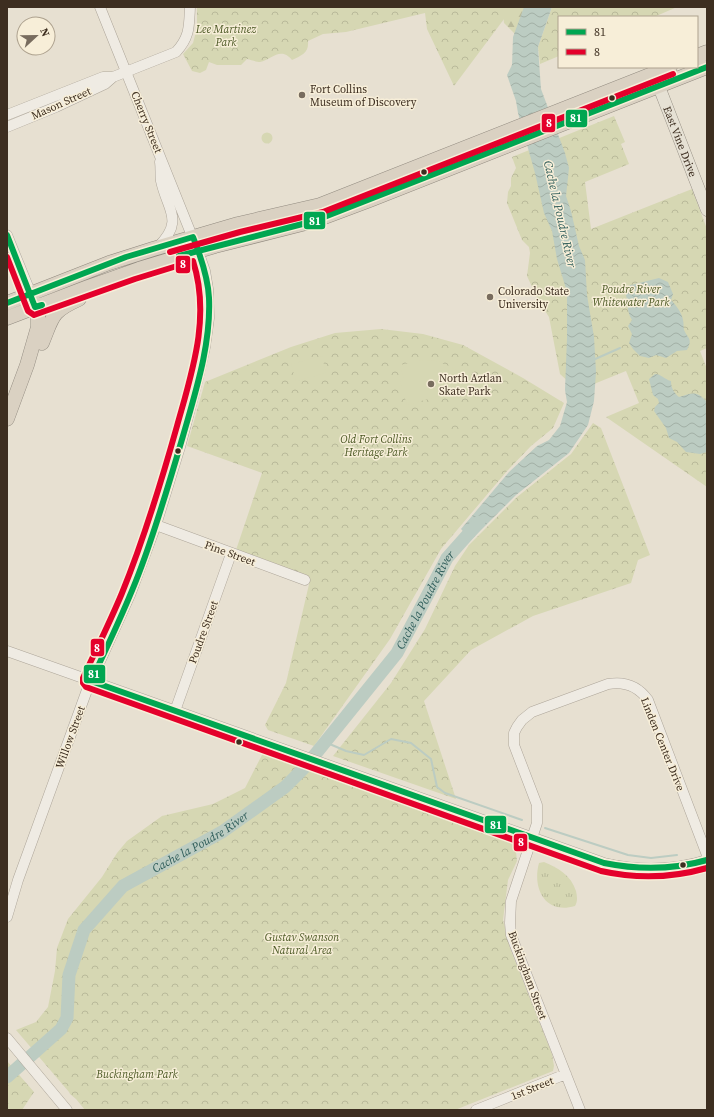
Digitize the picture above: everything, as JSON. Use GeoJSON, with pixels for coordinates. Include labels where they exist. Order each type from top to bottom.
{"type":"FeatureCollection","features":[{"type":"Feature","properties":{"kind":"highway"},"geometry":{"type":"LineString","coordinates":[[7,318],[33,300],[115,261],[238,224],[320,205],[498,142],[656,80],[707,67]]}},
{"type":"Feature","properties":{"kind":"highway"},"geometry":{"type":"LineString","coordinates":[[656,80],[669,68]]}},
{"type":"Feature","properties":{"kind":"highway"},"geometry":{"type":"LineString","coordinates":[[7,303],[33,300],[109,279],[198,251],[314,221],[370,200],[498,142]]}},
{"type":"Feature","properties":{"kind":"highway"},"geometry":{"type":"LineString","coordinates":[[27,365],[37,355],[48,324],[57,311],[65,305],[89,295],[109,279]]}},
{"type":"Feature","properties":{"kind":"highway"},"geometry":{"type":"LineString","coordinates":[[7,420],[27,365],[38,327],[38,315],[33,300]]}},
{"type":"Feature","properties":{"kind":"main road","name":"East Vine Drive"},"geometry":{"type":"LineString","coordinates":[[656,80],[707,210]]}},
{"type":"Feature","properties":{"kind":"street","name":"Cherry Street"},"geometry":{"type":"LineString","coordinates":[[100,7],[193,237]]}},
{"type":"Feature","properties":{"kind":"street","name":"Mason Street"},"geometry":{"type":"LineString","coordinates":[[7,127],[105,84],[114,77],[176,52],[183,44],[189,29],[190,7]]}},
{"type":"Feature","properties":{"kind":"street","name":"Mason Street"},"geometry":{"type":"LineString","coordinates":[[7,115],[103,77],[114,77]]}},
{"type":"Feature","properties":{"kind":"street"},"geometry":{"type":"LineString","coordinates":[[158,247],[168,235],[172,219],[171,210],[161,181],[160,156]]}},
{"type":"Feature","properties":{"kind":"street"},"geometry":{"type":"LineString","coordinates":[[7,235],[33,300]]}},
{"type":"Feature","properties":{"kind":"street","name":"Willow Street"},"geometry":{"type":"LineString","coordinates":[[7,916],[18,880],[91,681],[130,595],[156,525],[180,446],[198,378],[207,336],[209,318],[208,289],[205,271],[193,237]]}},
{"type":"Feature","properties":{"kind":"street","name":"Pine Street"},"geometry":{"type":"LineString","coordinates":[[156,525],[304,580]]}},
{"type":"Feature","properties":{"kind":"street","name":"Poudre Street"},"geometry":{"type":"LineString","coordinates":[[175,711],[231,554]]}},
{"type":"Feature","properties":{"kind":"street"},"geometry":{"type":"LineString","coordinates":[[7,651],[604,863],[633,869],[672,869],[707,860]]}},
{"type":"Feature","properties":{"kind":"street","name":"Linden Center Drive"},"geometry":{"type":"LineString","coordinates":[[532,837],[537,823],[538,811],[514,745],[514,734],[517,727],[522,720],[532,712],[617,682],[625,683],[637,688],[648,700],[707,855]]}},
{"type":"Feature","properties":{"kind":"street","name":"Buckingham Street"},"geometry":{"type":"LineString","coordinates":[[532,837],[511,901],[511,935],[580,1110]]}},
{"type":"Feature","properties":{"kind":"street"},"geometry":{"type":"LineString","coordinates":[[7,1038],[67,1110]]}},
{"type":"Feature","properties":{"kind":"street","name":"1st Street"},"geometry":{"type":"LineString","coordinates":[[476,1110],[566,1074]]}},
{"type":"Feature","properties":{"kind":"green space","name":"Lee Martinez Park"},"geometry":{"type":"Polygon","coordinates":[[[197,7],[513,7],[454,86],[427,29],[425,13],[346,32],[323,34],[308,41],[306,51],[302,55],[292,60],[284,54],[280,54],[260,62],[247,59],[241,65],[217,65],[209,62],[206,70],[200,73],[192,71],[183,54],[193,43],[197,28],[197,7]]]}},
{"type":"Feature","properties":{"kind":"green space"},"geometry":{"type":"Polygon","coordinates":[[[502,7],[532,7],[518,37],[504,23],[502,7]]]}},
{"type":"Feature","properties":{"kind":"green space"},"geometry":{"type":"Polygon","coordinates":[[[552,7],[677,7],[656,16],[558,16],[558,56],[540,64],[538,47],[552,7]]]}},
{"type":"Feature","properties":{"kind":"green space","name":"Poudre River Whitewater Park"},"geometry":{"type":"Polygon","coordinates":[[[614,116],[625,142],[621,144],[629,164],[585,182],[591,229],[692,189],[707,229],[707,348],[700,351],[707,369],[707,487],[606,417],[639,403],[626,371],[584,388],[572,385],[560,374],[549,317],[538,300],[527,276],[530,253],[529,247],[522,240],[507,203],[508,192],[511,186],[511,178],[516,168],[512,157],[614,116]]]}},
{"type":"Feature","properties":{"kind":"green space"},"geometry":{"type":"Polygon","coordinates":[[[267,132],[271,134],[273,138],[271,142],[267,144],[263,142],[261,138],[263,134],[267,132]]]}},
{"type":"Feature","properties":{"kind":"green space","name":"Old Fort Collins Heritage Park"},"geometry":{"type":"Polygon","coordinates":[[[381,329],[423,334],[463,345],[523,378],[564,403],[553,428],[531,446],[507,471],[441,549],[390,639],[314,746],[268,730],[265,725],[286,683],[310,580],[236,550],[262,473],[187,446],[205,382],[291,347],[335,333],[381,329]]]}},
{"type":"Feature","properties":{"kind":"green space"},"geometry":{"type":"Polygon","coordinates":[[[322,356],[326,373],[296,381],[291,364],[322,356]]]}},
{"type":"Feature","properties":{"kind":"green space","name":"North Aztlan Skate Park"},"geometry":{"type":"Polygon","coordinates":[[[423,360],[438,362],[460,372],[461,390],[407,405],[400,381],[404,380],[400,365],[423,360]]]}},
{"type":"Feature","properties":{"kind":"green space"},"geometry":{"type":"Polygon","coordinates":[[[593,423],[601,428],[650,555],[638,560],[631,583],[533,616],[471,650],[424,701],[456,799],[333,756],[391,683],[425,629],[455,566],[469,545],[517,497],[571,454],[593,423]]]}},
{"type":"Feature","properties":{"kind":"green space","name":"Gustav Swanson Natural Area"},"geometry":{"type":"Polygon","coordinates":[[[263,753],[353,786],[492,833],[515,843],[517,861],[508,880],[503,920],[510,948],[552,1054],[554,1066],[553,1071],[455,1110],[85,1110],[70,1094],[16,1030],[36,1022],[48,1007],[55,971],[57,948],[68,919],[102,877],[117,853],[127,841],[162,816],[213,804],[245,788],[263,753]]]}},
{"type":"Feature","properties":{"kind":"green space"},"geometry":{"type":"Polygon","coordinates":[[[544,862],[567,876],[574,885],[577,895],[575,906],[565,908],[556,907],[543,897],[537,882],[537,872],[539,863],[544,862]]]}},
{"type":"Feature","properties":{"kind":"green space"},"geometry":{"type":"Polygon","coordinates":[[[7,1061],[34,1092],[22,1110],[7,1110],[7,1061]]]}},
{"type":"Feature","properties":{"kind":"water"},"geometry":{"type":"Polygon","coordinates":[[[524,7],[552,7],[538,47],[541,89],[565,153],[569,168],[566,196],[579,246],[585,260],[587,295],[594,337],[596,372],[594,401],[588,425],[569,453],[516,495],[471,540],[461,529],[509,472],[537,446],[549,440],[560,426],[567,402],[565,390],[567,292],[557,259],[552,231],[544,213],[516,101],[507,75],[512,65],[513,37],[524,7]]]}},
{"type":"Feature","properties":{"kind":"water"},"geometry":{"type":"Polygon","coordinates":[[[659,278],[668,282],[673,294],[671,300],[681,315],[684,330],[690,343],[687,350],[677,351],[666,358],[656,355],[649,358],[640,356],[629,343],[632,334],[628,326],[632,320],[624,291],[627,286],[659,278]]]}},
{"type":"Feature","properties":{"kind":"water"},"geometry":{"type":"Polygon","coordinates":[[[655,374],[671,381],[673,390],[679,397],[688,394],[697,394],[707,402],[707,452],[700,454],[686,452],[677,442],[669,438],[666,428],[654,411],[655,407],[659,403],[658,399],[653,395],[649,379],[655,374]]]}},
{"type":"Feature","properties":{"kind":"waterway"},"geometry":{"type":"LineString","coordinates":[[593,360],[620,348]]}},
{"type":"Feature","properties":{"kind":"waterway","name":"Cache la Poudre River"},"geometry":{"type":"LineString","coordinates":[[7,1077],[61,1029],[67,1018],[69,975],[84,930],[123,886],[222,832],[285,787],[305,767],[397,653],[447,558],[479,522]]}},
{"type":"Feature","properties":{"kind":"waterway"},"geometry":{"type":"LineString","coordinates":[[325,742],[346,751],[364,755],[391,739],[411,743],[431,759],[437,787],[445,793],[522,820]]}},
{"type":"Feature","properties":{"kind":"waterway"},"geometry":{"type":"LineString","coordinates":[[545,828],[628,855],[651,858],[677,855]]}},
{"type":"Feature","properties":{"kind":"transit line","name":"81"},"geometry":{"type":"LineString","coordinates":[[179,256],[314,221],[707,67]]}},
{"type":"Feature","properties":{"kind":"transit line","name":"8"},"geometry":{"type":"LineString","coordinates":[[170,252],[240,232],[323,212],[673,74]]}},
{"type":"Feature","properties":{"kind":"transit line","name":"81"},"geometry":{"type":"LineString","coordinates":[[7,235],[35,307],[42,305]]}},
{"type":"Feature","properties":{"kind":"transit line","name":"81"},"geometry":{"type":"LineString","coordinates":[[7,303],[126,257],[193,237],[206,275],[209,298],[208,331],[202,364],[190,413],[164,501],[146,555],[134,587],[91,681],[604,863],[630,867],[656,868],[681,866],[707,860]]}},
{"type":"Feature","properties":{"kind":"transit line","name":"8"},"geometry":{"type":"LineString","coordinates":[[7,257],[28,311],[34,315],[135,279],[193,261],[198,282],[200,324],[193,365],[183,406],[138,552],[108,625],[83,678],[83,683],[86,687],[601,871],[614,874],[654,876],[681,874],[707,868]]}},
{"type":"Feature","properties":{"kind":"place","name":"Fort Collins Museum of Discovery"},"geometry":{"type":"Point","coordinates":[302,95]}},
{"type":"Feature","properties":{"kind":"place","name":"Colorado State University"},"geometry":{"type":"Point","coordinates":[490,297]}},
{"type":"Feature","properties":{"kind":"place","name":"North Aztlan Skate Park"},"geometry":{"type":"Point","coordinates":[431,384]}},
{"type":"Feature","properties":{"kind":"park label","name":"Buckingham Park"},"geometry":{"type":"Point","coordinates":[137,1074]}}]}
